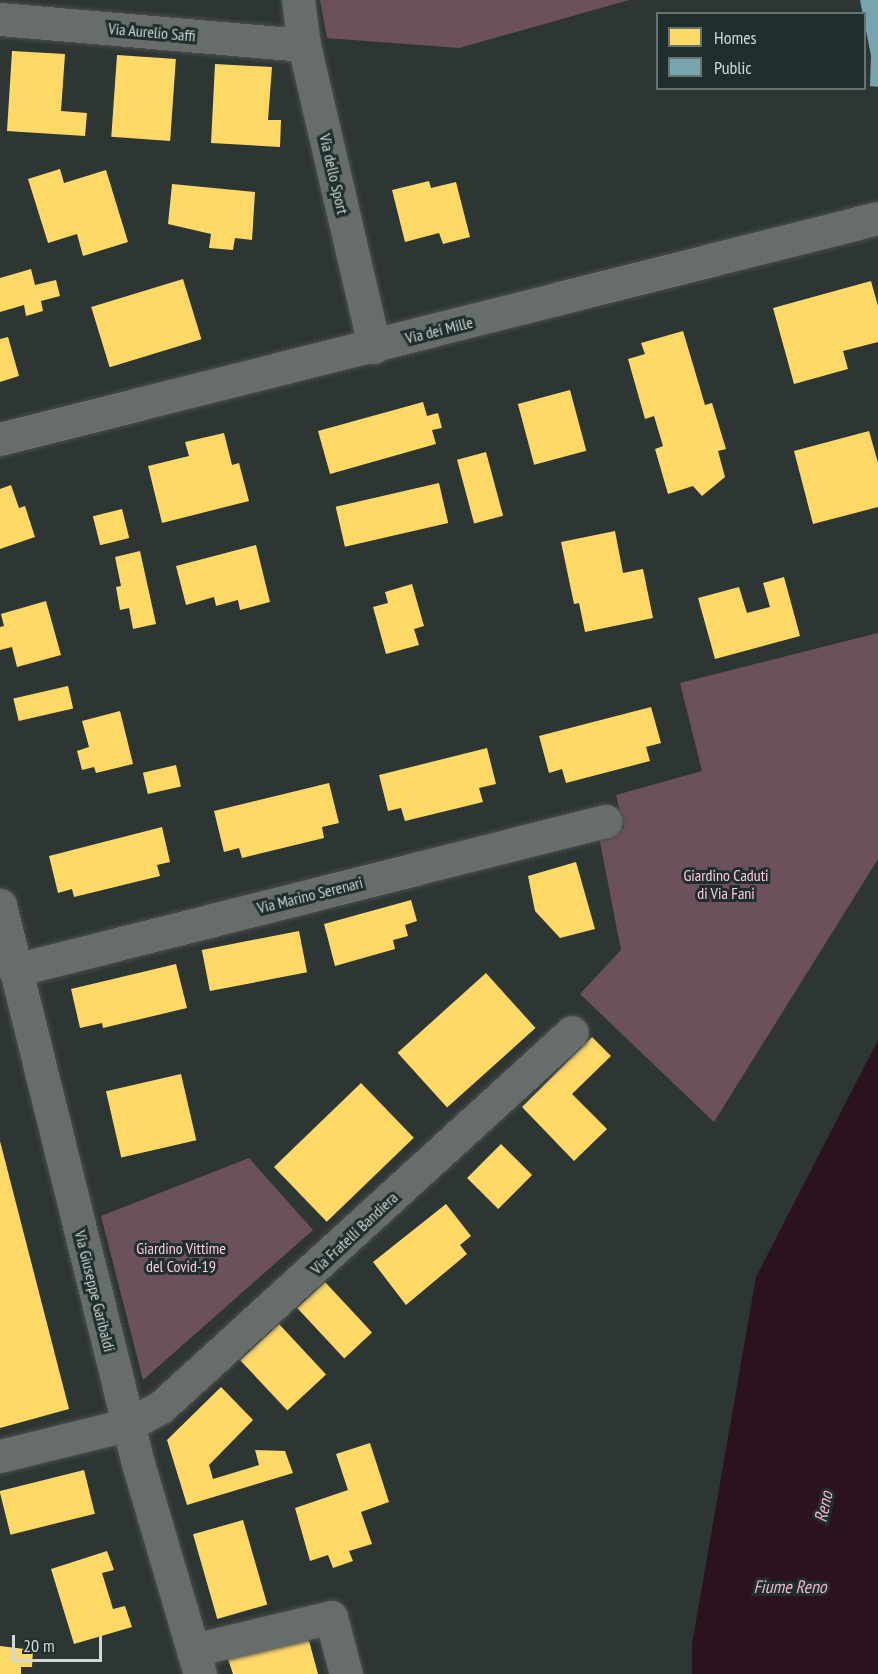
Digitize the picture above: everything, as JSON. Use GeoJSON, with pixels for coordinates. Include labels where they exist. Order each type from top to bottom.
{"type":"FeatureCollection","features":[{"type":"Feature","properties":{"kind":"street","name":"Via dello Sport"},"geometry":{"type":"LineString","coordinates":[[298,0],[304,45],[374,347]]}},
{"type":"Feature","properties":{"kind":"street","name":"Via Aurelio Saffi"},"geometry":{"type":"LineString","coordinates":[[0,19],[304,45]]}},
{"type":"Feature","properties":{"kind":"street","name":"Via dei Mille"},"geometry":{"type":"LineString","coordinates":[[0,439],[374,347],[878,218]]}},
{"type":"Feature","properties":{"kind":"street","name":"Via Marino Serenari"},"geometry":{"type":"LineString","coordinates":[[10,985],[605,821]]}},
{"type":"Feature","properties":{"kind":"street","name":"Via Giuseppe Garibaldi"},"geometry":{"type":"LineString","coordinates":[[0,905],[10,985],[197,1662]]}},
{"type":"Feature","properties":{"kind":"street","name":"Via Fratelli Bandiera"},"geometry":{"type":"LineString","coordinates":[[0,1456],[130,1424],[161,1407],[190,1384],[572,1032]]}},
{"type":"Feature","properties":{"kind":"street"},"geometry":{"type":"LineString","coordinates":[[197,1662],[331,1617],[346,1674]]}},
{"type":"Feature","properties":{"kind":"green space"},"geometry":{"type":"Polygon","coordinates":[[[320,0],[629,0],[459,48],[327,38],[320,0]]]}},
{"type":"Feature","properties":{"kind":"green space","name":"Giardino Caduti di Via Fani"},"geometry":{"type":"Polygon","coordinates":[[[878,633],[878,859],[714,1122],[580,994],[621,950],[599,837],[624,828],[616,795],[702,771],[680,683],[878,633]]]}},
{"type":"Feature","properties":{"kind":"green space","name":"Giardino Vittime del Covid-19"},"geometry":{"type":"Polygon","coordinates":[[[249,1158],[313,1230],[143,1380],[101,1216],[249,1158]]]}},
{"type":"Feature","properties":{"kind":"water","name":"Fiume Reno"},"geometry":{"type":"Polygon","coordinates":[[[878,1040],[878,1674],[692,1674],[692,1644],[756,1277],[878,1040]]]}},
{"type":"Feature","properties":{"kind":"building: Homes"},"geometry":{"type":"Polygon","coordinates":[[[12,51],[65,54],[61,111],[87,113],[85,136],[7,131],[12,51]]]}},
{"type":"Feature","properties":{"kind":"building: Homes"},"geometry":{"type":"Polygon","coordinates":[[[117,55],[176,59],[170,141],[111,137],[117,55]]]}},
{"type":"Feature","properties":{"kind":"building: Homes"},"geometry":{"type":"Polygon","coordinates":[[[215,64],[272,67],[268,120],[281,120],[280,147],[211,143],[215,64]]]}},
{"type":"Feature","properties":{"kind":"building: Homes"},"geometry":{"type":"Polygon","coordinates":[[[60,169],[64,183],[106,170],[128,242],[83,256],[77,234],[48,243],[28,179],[60,169]]]}},
{"type":"Feature","properties":{"kind":"building: Homes"},"geometry":{"type":"Polygon","coordinates":[[[429,181],[431,188],[456,182],[470,237],[443,244],[439,233],[405,242],[392,190],[429,181]]]}},
{"type":"Feature","properties":{"kind":"building: Homes"},"geometry":{"type":"Polygon","coordinates":[[[172,184],[255,192],[252,240],[235,238],[233,250],[209,248],[211,234],[168,224],[172,184]]]}},
{"type":"Feature","properties":{"kind":"building: Homes"},"geometry":{"type":"Polygon","coordinates":[[[31,269],[35,285],[56,280],[60,296],[41,301],[43,311],[26,316],[24,305],[0,312],[0,278],[31,269]]]}},
{"type":"Feature","properties":{"kind":"building: Homes"},"geometry":{"type":"Polygon","coordinates":[[[183,279],[201,339],[110,367],[91,307],[183,279]]]}},
{"type":"Feature","properties":{"kind":"building: Homes"},"geometry":{"type":"Polygon","coordinates":[[[871,281],[878,306],[878,342],[843,351],[848,369],[794,384],[773,308],[871,281]]]}},
{"type":"Feature","properties":{"kind":"building: Homes"},"geometry":{"type":"Polygon","coordinates":[[[683,331],[705,405],[712,403],[726,449],[718,451],[725,477],[702,496],[693,486],[668,494],[655,449],[663,446],[654,416],[645,419],[628,359],[645,354],[641,343],[683,331]]]}},
{"type":"Feature","properties":{"kind":"building: Homes"},"geometry":{"type":"Polygon","coordinates":[[[8,337],[19,376],[0,382],[0,339],[8,337]]]}},
{"type":"Feature","properties":{"kind":"building: Homes"},"geometry":{"type":"Polygon","coordinates":[[[570,390],[586,451],[534,465],[518,404],[570,390]]]}},
{"type":"Feature","properties":{"kind":"building: Homes"},"geometry":{"type":"Polygon","coordinates":[[[423,402],[427,416],[438,413],[442,428],[432,430],[436,444],[330,474],[318,431],[423,402]]]}},
{"type":"Feature","properties":{"kind":"building: Homes"},"geometry":{"type":"Polygon","coordinates":[[[869,431],[878,463],[878,507],[813,524],[794,451],[869,431]]]}},
{"type":"Feature","properties":{"kind":"building: Homes"},"geometry":{"type":"Polygon","coordinates":[[[224,433],[232,465],[239,463],[249,501],[162,523],[148,466],[189,456],[185,442],[224,433]]]}},
{"type":"Feature","properties":{"kind":"building: Homes"},"geometry":{"type":"Polygon","coordinates":[[[486,452],[503,516],[474,524],[457,460],[486,452]]]}},
{"type":"Feature","properties":{"kind":"building: Homes"},"geometry":{"type":"Polygon","coordinates":[[[439,483],[448,523],[345,547],[336,507],[439,483]]]}},
{"type":"Feature","properties":{"kind":"building: Homes"},"geometry":{"type":"Polygon","coordinates":[[[11,485],[19,508],[25,506],[35,537],[0,549],[0,489],[11,485]]]}},
{"type":"Feature","properties":{"kind":"building: Homes"},"geometry":{"type":"Polygon","coordinates":[[[122,509],[129,538],[100,545],[93,516],[122,509]]]}},
{"type":"Feature","properties":{"kind":"building: Homes"},"geometry":{"type":"Polygon","coordinates":[[[615,531],[623,573],[643,569],[653,618],[585,632],[579,603],[574,604],[561,542],[615,531]]]}},
{"type":"Feature","properties":{"kind":"building: Homes"},"geometry":{"type":"Polygon","coordinates":[[[256,545],[270,602],[240,610],[238,600],[216,606],[214,597],[186,605],[176,566],[256,545]]]}},
{"type":"Feature","properties":{"kind":"building: Homes"},"geometry":{"type":"Polygon","coordinates":[[[140,551],[156,624],[133,629],[129,608],[120,610],[116,587],[121,586],[115,557],[140,551]]]}},
{"type":"Feature","properties":{"kind":"building: Homes"},"geometry":{"type":"Polygon","coordinates":[[[784,577],[800,636],[715,659],[698,598],[739,587],[747,613],[770,607],[763,583],[784,577]]]}},
{"type":"Feature","properties":{"kind":"building: Homes"},"geometry":{"type":"Polygon","coordinates":[[[412,584],[424,626],[414,629],[419,645],[386,654],[373,607],[388,603],[385,592],[412,584]]]}},
{"type":"Feature","properties":{"kind":"building: Homes"},"geometry":{"type":"Polygon","coordinates":[[[46,601],[61,655],[17,667],[12,647],[0,650],[0,627],[4,626],[1,614],[46,601]]]}},
{"type":"Feature","properties":{"kind":"building: Homes"},"geometry":{"type":"Polygon","coordinates":[[[68,686],[73,708],[19,721],[13,699],[68,686]]]}},
{"type":"Feature","properties":{"kind":"building: Homes"},"geometry":{"type":"Polygon","coordinates":[[[651,707],[661,743],[646,747],[650,761],[566,783],[562,769],[549,773],[539,736],[651,707]]]}},
{"type":"Feature","properties":{"kind":"building: Homes"},"geometry":{"type":"Polygon","coordinates":[[[120,711],[133,764],[96,773],[94,767],[82,770],[77,751],[89,747],[82,721],[120,711]]]}},
{"type":"Feature","properties":{"kind":"building: Homes"},"geometry":{"type":"Polygon","coordinates":[[[487,748],[496,784],[479,788],[483,802],[405,821],[401,808],[388,811],[379,775],[487,748]]]}},
{"type":"Feature","properties":{"kind":"building: Homes"},"geometry":{"type":"Polygon","coordinates":[[[176,765],[181,786],[148,794],[143,773],[176,765]]]}},
{"type":"Feature","properties":{"kind":"building: Homes"},"geometry":{"type":"Polygon","coordinates":[[[329,783],[339,823],[322,827],[324,838],[242,858],[239,848],[224,852],[214,811],[329,783]]]}},
{"type":"Feature","properties":{"kind":"building: Homes"},"geometry":{"type":"Polygon","coordinates":[[[162,827],[170,862],[157,865],[160,876],[74,897],[72,889],[58,893],[49,856],[162,827]]]}},
{"type":"Feature","properties":{"kind":"building: Homes"},"geometry":{"type":"Polygon","coordinates":[[[576,862],[595,929],[560,938],[535,911],[528,876],[576,862]]]}},
{"type":"Feature","properties":{"kind":"building: Homes"},"geometry":{"type":"Polygon","coordinates":[[[411,900],[417,921],[405,925],[408,936],[393,940],[395,949],[335,966],[324,924],[411,900]]]}},
{"type":"Feature","properties":{"kind":"building: Homes"},"geometry":{"type":"Polygon","coordinates":[[[299,931],[307,972],[210,991],[202,950],[299,931]]]}},
{"type":"Feature","properties":{"kind":"building: Homes"},"geometry":{"type":"Polygon","coordinates":[[[176,964],[187,1008],[103,1028],[102,1023],[80,1028],[71,989],[176,964]]]}},
{"type":"Feature","properties":{"kind":"building: Homes"},"geometry":{"type":"Polygon","coordinates":[[[486,973],[536,1028],[447,1108],[398,1053],[486,973]]]}},
{"type":"Feature","properties":{"kind":"building: Homes"},"geometry":{"type":"Polygon","coordinates":[[[592,1037],[611,1056],[572,1094],[607,1129],[574,1161],[522,1107],[592,1037]]]}},
{"type":"Feature","properties":{"kind":"building: Homes"},"geometry":{"type":"Polygon","coordinates":[[[181,1074],[196,1140],[121,1158],[106,1091],[181,1074]]]}},
{"type":"Feature","properties":{"kind":"building: Homes"},"geometry":{"type":"Polygon","coordinates":[[[361,1083],[414,1138],[327,1222],[274,1167],[361,1083]]]}},
{"type":"Feature","properties":{"kind":"building: Homes"},"geometry":{"type":"Polygon","coordinates":[[[0,1141],[69,1409],[0,1428],[0,1141]]]}},
{"type":"Feature","properties":{"kind":"building: Homes"},"geometry":{"type":"Polygon","coordinates":[[[501,1144],[532,1175],[498,1209],[467,1178],[501,1144]]]}},
{"type":"Feature","properties":{"kind":"building: Homes"},"geometry":{"type":"Polygon","coordinates":[[[446,1204],[471,1236],[460,1245],[467,1254],[406,1305],[373,1262],[446,1204]]]}},
{"type":"Feature","properties":{"kind":"building: Homes"},"geometry":{"type":"Polygon","coordinates":[[[325,1282],[372,1332],[344,1358],[297,1308],[325,1282]]]}},
{"type":"Feature","properties":{"kind":"building: Homes"},"geometry":{"type":"Polygon","coordinates":[[[279,1324],[326,1374],[287,1411],[240,1360],[279,1324]]]}},
{"type":"Feature","properties":{"kind":"building: Homes"},"geometry":{"type":"Polygon","coordinates":[[[221,1387],[253,1420],[209,1465],[213,1479],[259,1465],[255,1450],[285,1451],[293,1473],[187,1505],[167,1440],[221,1387]]]}},
{"type":"Feature","properties":{"kind":"building: Homes"},"geometry":{"type":"Polygon","coordinates":[[[370,1443],[389,1502],[361,1512],[372,1544],[349,1551],[353,1561],[333,1568],[328,1555],[310,1561],[295,1508],[348,1490],[336,1454],[370,1443]]]}},
{"type":"Feature","properties":{"kind":"building: Homes"},"geometry":{"type":"Polygon","coordinates":[[[84,1470],[95,1514],[10,1535],[0,1491],[84,1470]]]}},
{"type":"Feature","properties":{"kind":"building: Homes"},"geometry":{"type":"Polygon","coordinates":[[[243,1520],[267,1605],[217,1619],[193,1534],[243,1520]]]}},
{"type":"Feature","properties":{"kind":"building: Homes"},"geometry":{"type":"Polygon","coordinates":[[[107,1551],[114,1570],[102,1573],[113,1609],[125,1606],[132,1627],[74,1644],[51,1569],[107,1551]]]}},
{"type":"Feature","properties":{"kind":"building: Homes"},"geometry":{"type":"Polygon","coordinates":[[[308,1637],[318,1674],[233,1674],[228,1659],[308,1637]]]}},
{"type":"Feature","properties":{"kind":"building: Homes"},"geometry":{"type":"Polygon","coordinates":[[[0,1646],[33,1650],[32,1667],[21,1667],[21,1674],[0,1674],[0,1646]]]}},
{"type":"Feature","properties":{"kind":"building: Public"},"geometry":{"type":"Polygon","coordinates":[[[860,0],[878,0],[878,87],[870,86],[871,56],[866,31],[866,12],[862,12],[860,0]]]}},
{"type":"Feature","properties":{"kind":"water label","name":"Reno"},"geometry":{"type":"Point","coordinates":[824,1507]}}]}
